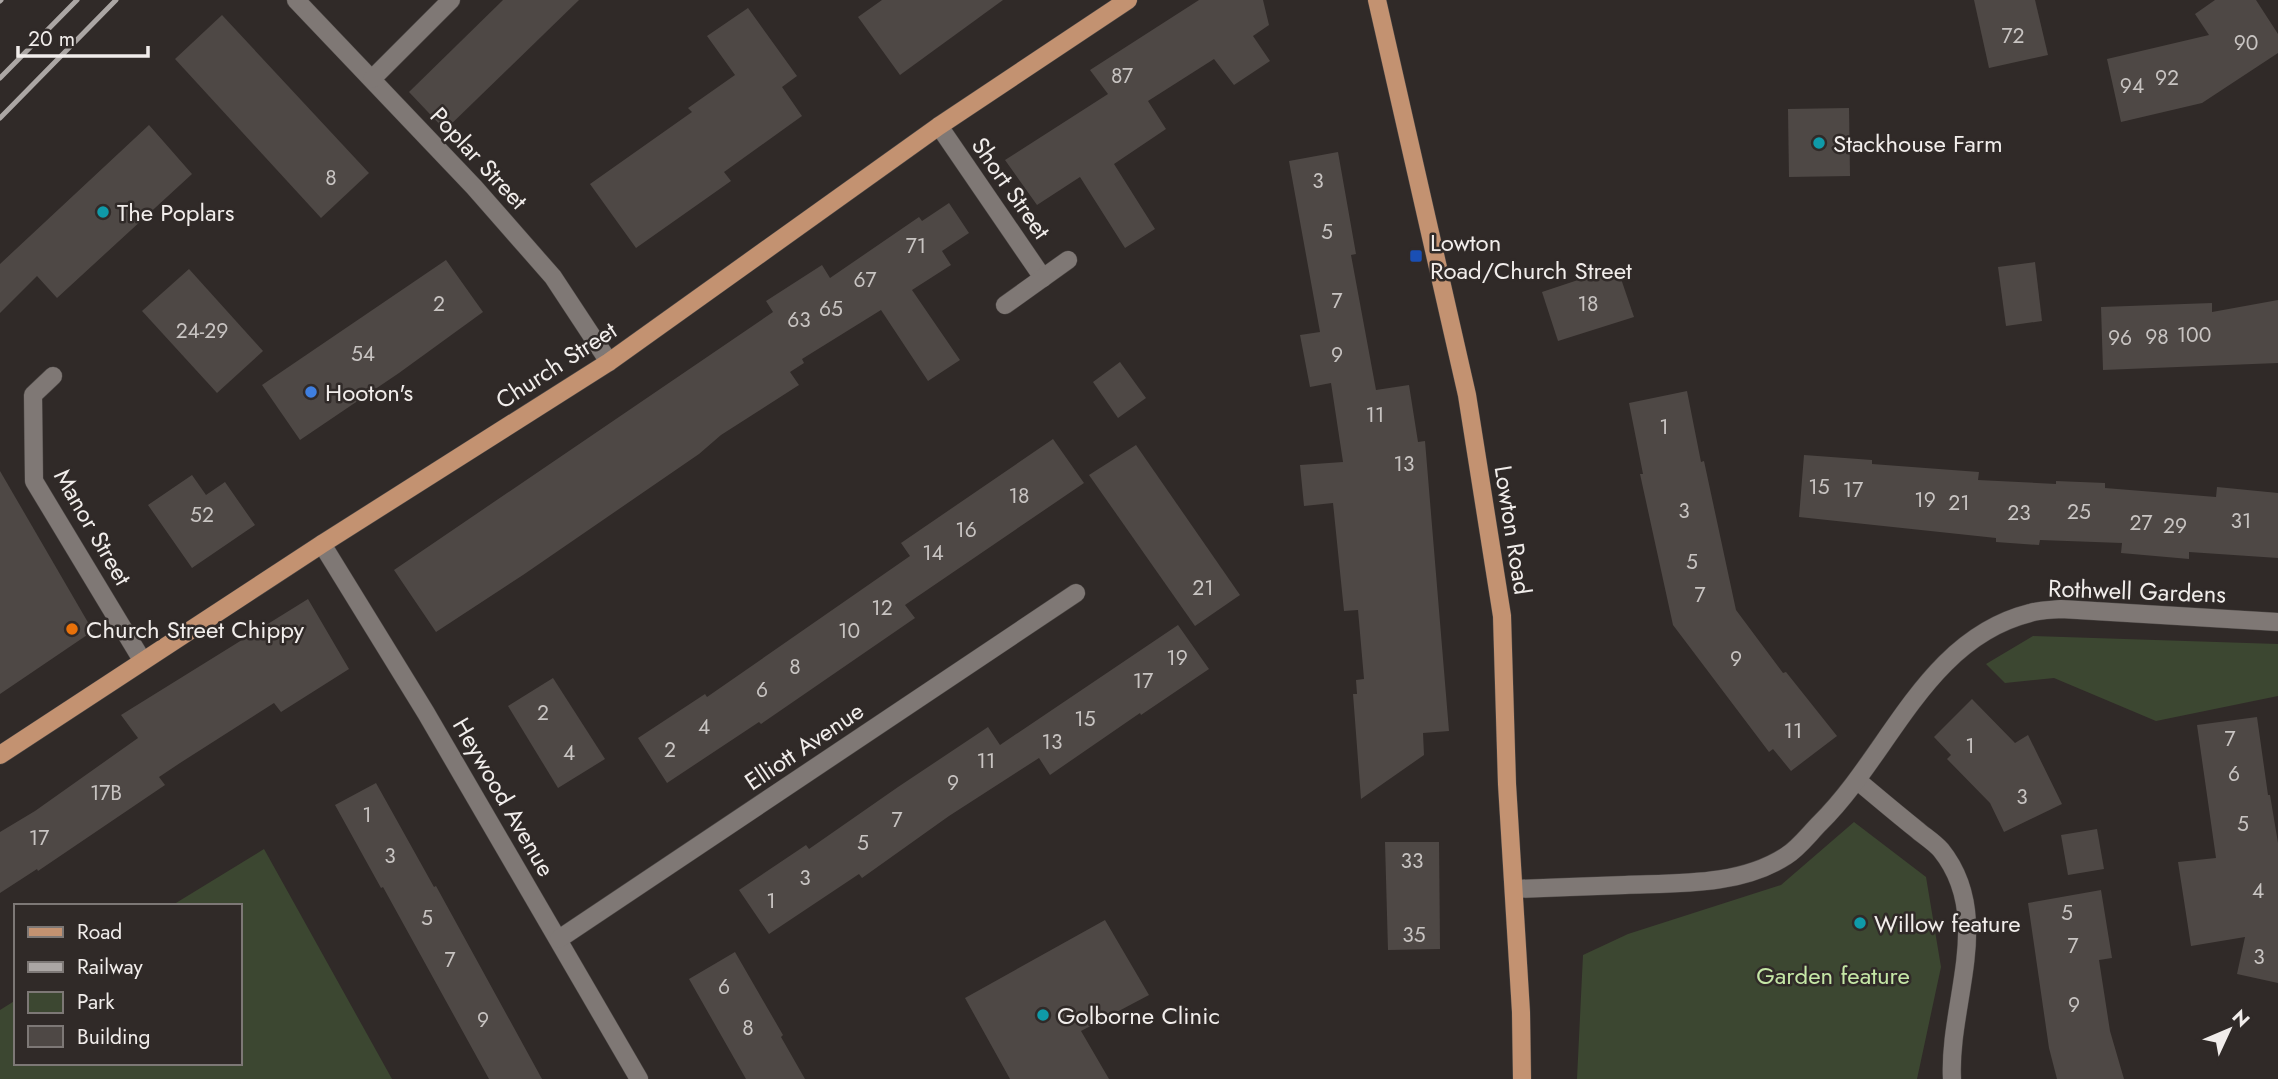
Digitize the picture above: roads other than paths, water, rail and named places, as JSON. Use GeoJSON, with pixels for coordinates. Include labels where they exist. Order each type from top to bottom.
{"type":"FeatureCollection","features":[{"type":"Feature","properties":{"kind":"main road","name":"Church Street"},"geometry":{"type":"LineString","coordinates":[[0,755],[142,660],[609,362],[939,126],[1128,0]]}},
{"type":"Feature","properties":{"kind":"main road","name":"Lowton Road"},"geometry":{"type":"LineString","coordinates":[[1377,0],[1467,395],[1502,616],[1507,784],[1521,1012],[1521,1079]]}},
{"type":"Feature","properties":{"kind":"street","name":"Poplar Street"},"geometry":{"type":"LineString","coordinates":[[296,0],[474,187],[553,277],[609,362]]}},
{"type":"Feature","properties":{"kind":"street"},"geometry":{"type":"LineString","coordinates":[[372,79],[452,0]]}},
{"type":"Feature","properties":{"kind":"street","name":"Short Street"},"geometry":{"type":"LineString","coordinates":[[939,126],[1043,278]]}},
{"type":"Feature","properties":{"kind":"street","name":"Short Street"},"geometry":{"type":"LineString","coordinates":[[1005,305],[1068,260]]}},
{"type":"Feature","properties":{"kind":"street","name":"Manor Street"},"geometry":{"type":"LineString","coordinates":[[53,376],[33,395],[34,481],[142,660]]}},
{"type":"Feature","properties":{"kind":"street","name":"Heywood Avenue"},"geometry":{"type":"LineString","coordinates":[[322,544],[426,713],[639,1079]]}},
{"type":"Feature","properties":{"kind":"street","name":"Elliott Avenue"},"geometry":{"type":"LineString","coordinates":[[559,939],[1076,593]]}},
{"type":"Feature","properties":{"kind":"street","name":"Rothwell Gardens"},"geometry":{"type":"LineString","coordinates":[[1514,889],[1691,883],[1734,877],[1786,856],[1858,781],[1926,683],[1953,655],[1977,637],[2030,613],[2061,609],[2278,622]]}},
{"type":"Feature","properties":{"kind":"street"},"geometry":{"type":"LineString","coordinates":[[1858,781],[1940,849],[1957,877],[1967,908],[1969,935],[1952,1048],[1952,1079]]}},
{"type":"Feature","properties":{"kind":"railway"},"geometry":{"type":"LineString","coordinates":[[0,78],[77,0]]}},
{"type":"Feature","properties":{"kind":"railway"},"geometry":{"type":"LineString","coordinates":[[0,118],[116,0]]}},
{"type":"Feature","properties":{"kind":"place","name":"Stackhouse Farm"},"geometry":{"type":"Point","coordinates":[1819,143]}},
{"type":"Feature","properties":{"kind":"place","name":"The Poplars"},"geometry":{"type":"Point","coordinates":[103,212]}},
{"type":"Feature","properties":{"kind":"place","name":"Lowton Road/Church Street"},"geometry":{"type":"Point","coordinates":[1416,256]}},
{"type":"Feature","properties":{"kind":"place","name":"Hooton's"},"geometry":{"type":"Point","coordinates":[311,392]}},
{"type":"Feature","properties":{"kind":"place","name":"Church Street Chippy"},"geometry":{"type":"Point","coordinates":[72,629]}},
{"type":"Feature","properties":{"kind":"place","name":"Willow feature"},"geometry":{"type":"Point","coordinates":[1860,923]}},
{"type":"Feature","properties":{"kind":"place","name":"Golborne Clinic"},"geometry":{"type":"Point","coordinates":[1043,1015]}},
{"type":"Feature","properties":{"kind":"park label","name":"Garden feature"},"geometry":{"type":"Point","coordinates":[1833,975]}}]}
